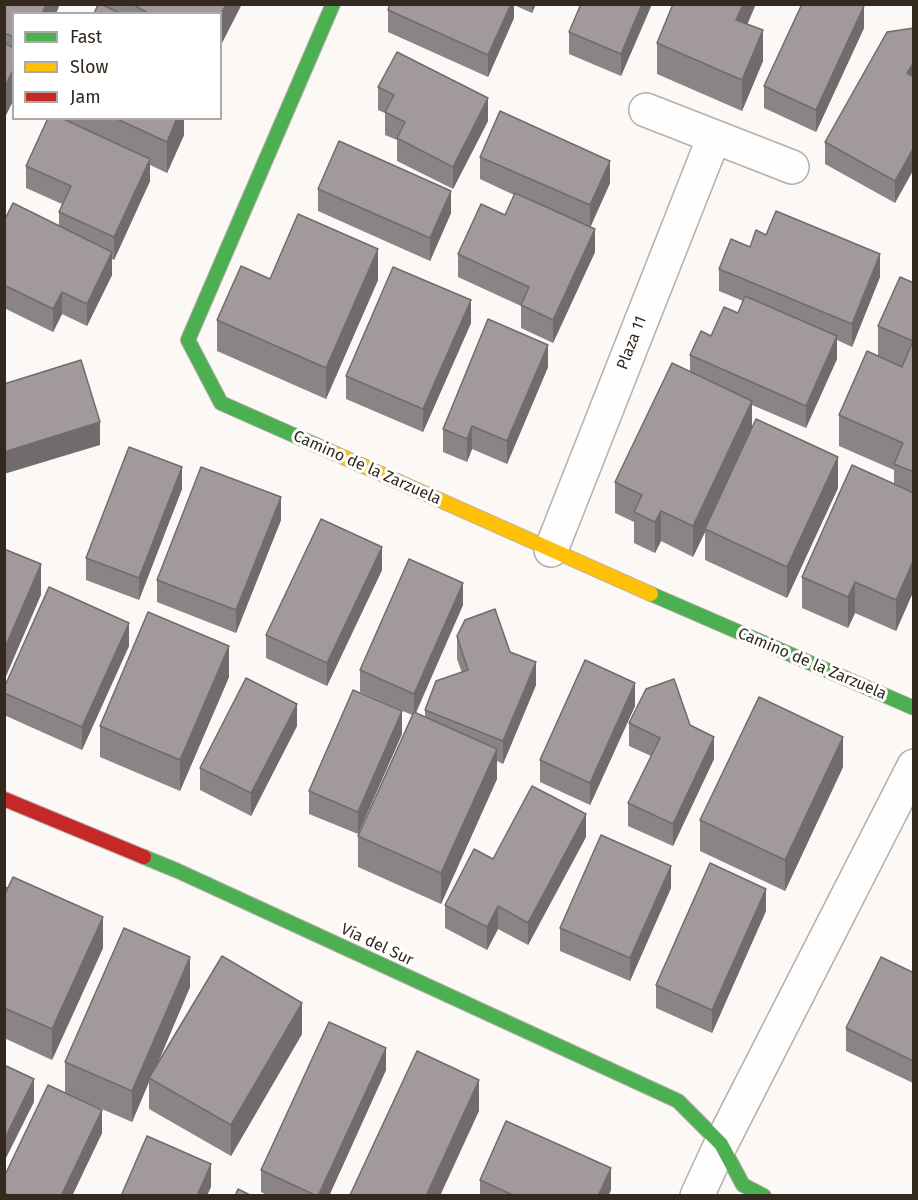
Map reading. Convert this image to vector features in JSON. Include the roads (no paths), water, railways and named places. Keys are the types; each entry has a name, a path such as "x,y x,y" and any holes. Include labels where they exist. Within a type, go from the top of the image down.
{"street":[{"name":"Camino de la Zarzuela","path":"333,4 188,340 221,403 914,708"},
{"path":"646,110 792,167"},
{"name":"Plaza 11","path":"551,550 714,137"},
{"path":"697,1196 721,1144 914,766"},
{"name":"Vía del Sur","path":"4,799 178,871 678,1101 721,1144 743,1185 764,1196"}]}
